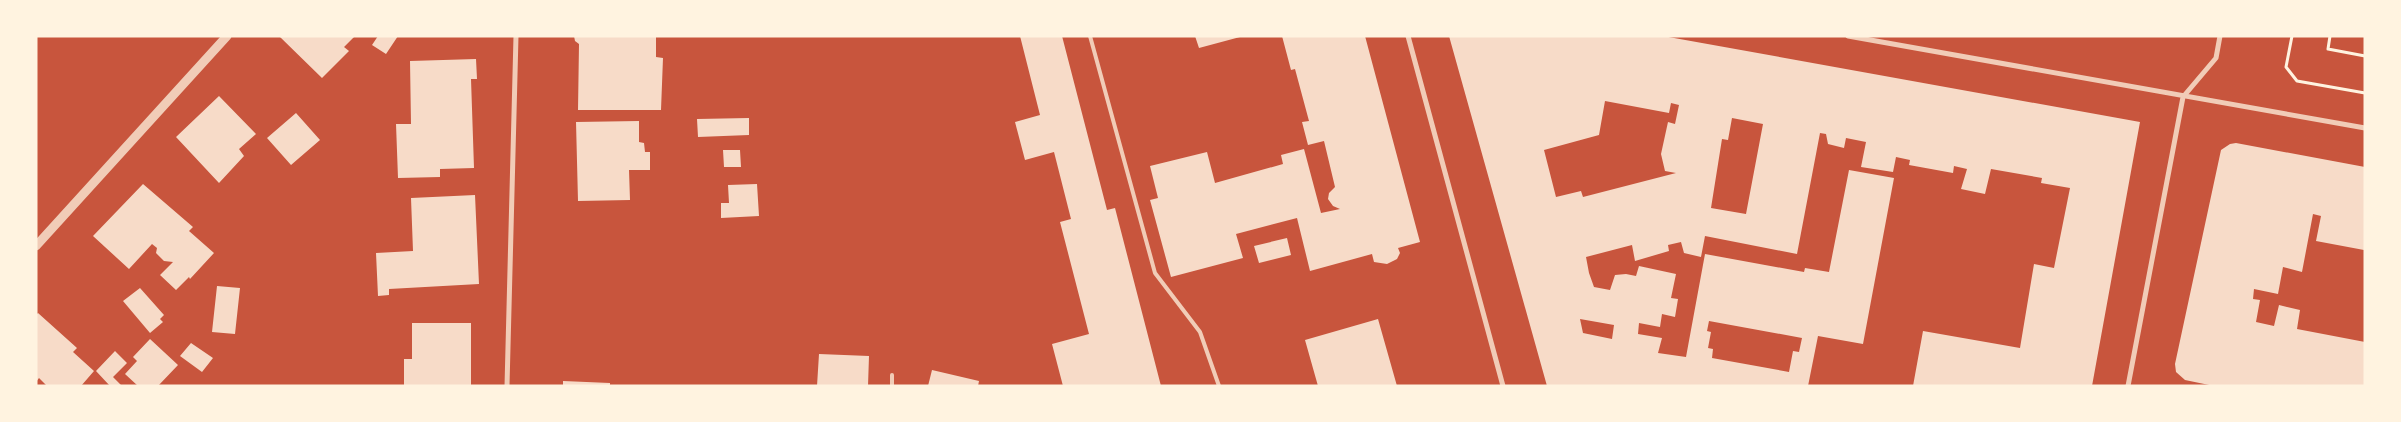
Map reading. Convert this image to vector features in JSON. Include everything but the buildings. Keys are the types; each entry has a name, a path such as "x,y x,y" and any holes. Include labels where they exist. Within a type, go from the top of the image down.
{"street":[{"path":"36,246 227,36"},
{"path":"507,386 516,36"},
{"path":"1408,36 1503,386"},
{"path":"1848,36 2365,128"},
{"path":"2128,386 2183,97 2216,58 2220,36"}],"lane":[{"path":"1090,36 1155,273 1200,332 1219,386"},
{"path":"892,375 892,386"}],"path":[{"path":"2292,36 2286,67 2297,81 2365,93"},
{"path":"2330,36 2328,49 2365,56"}]}
